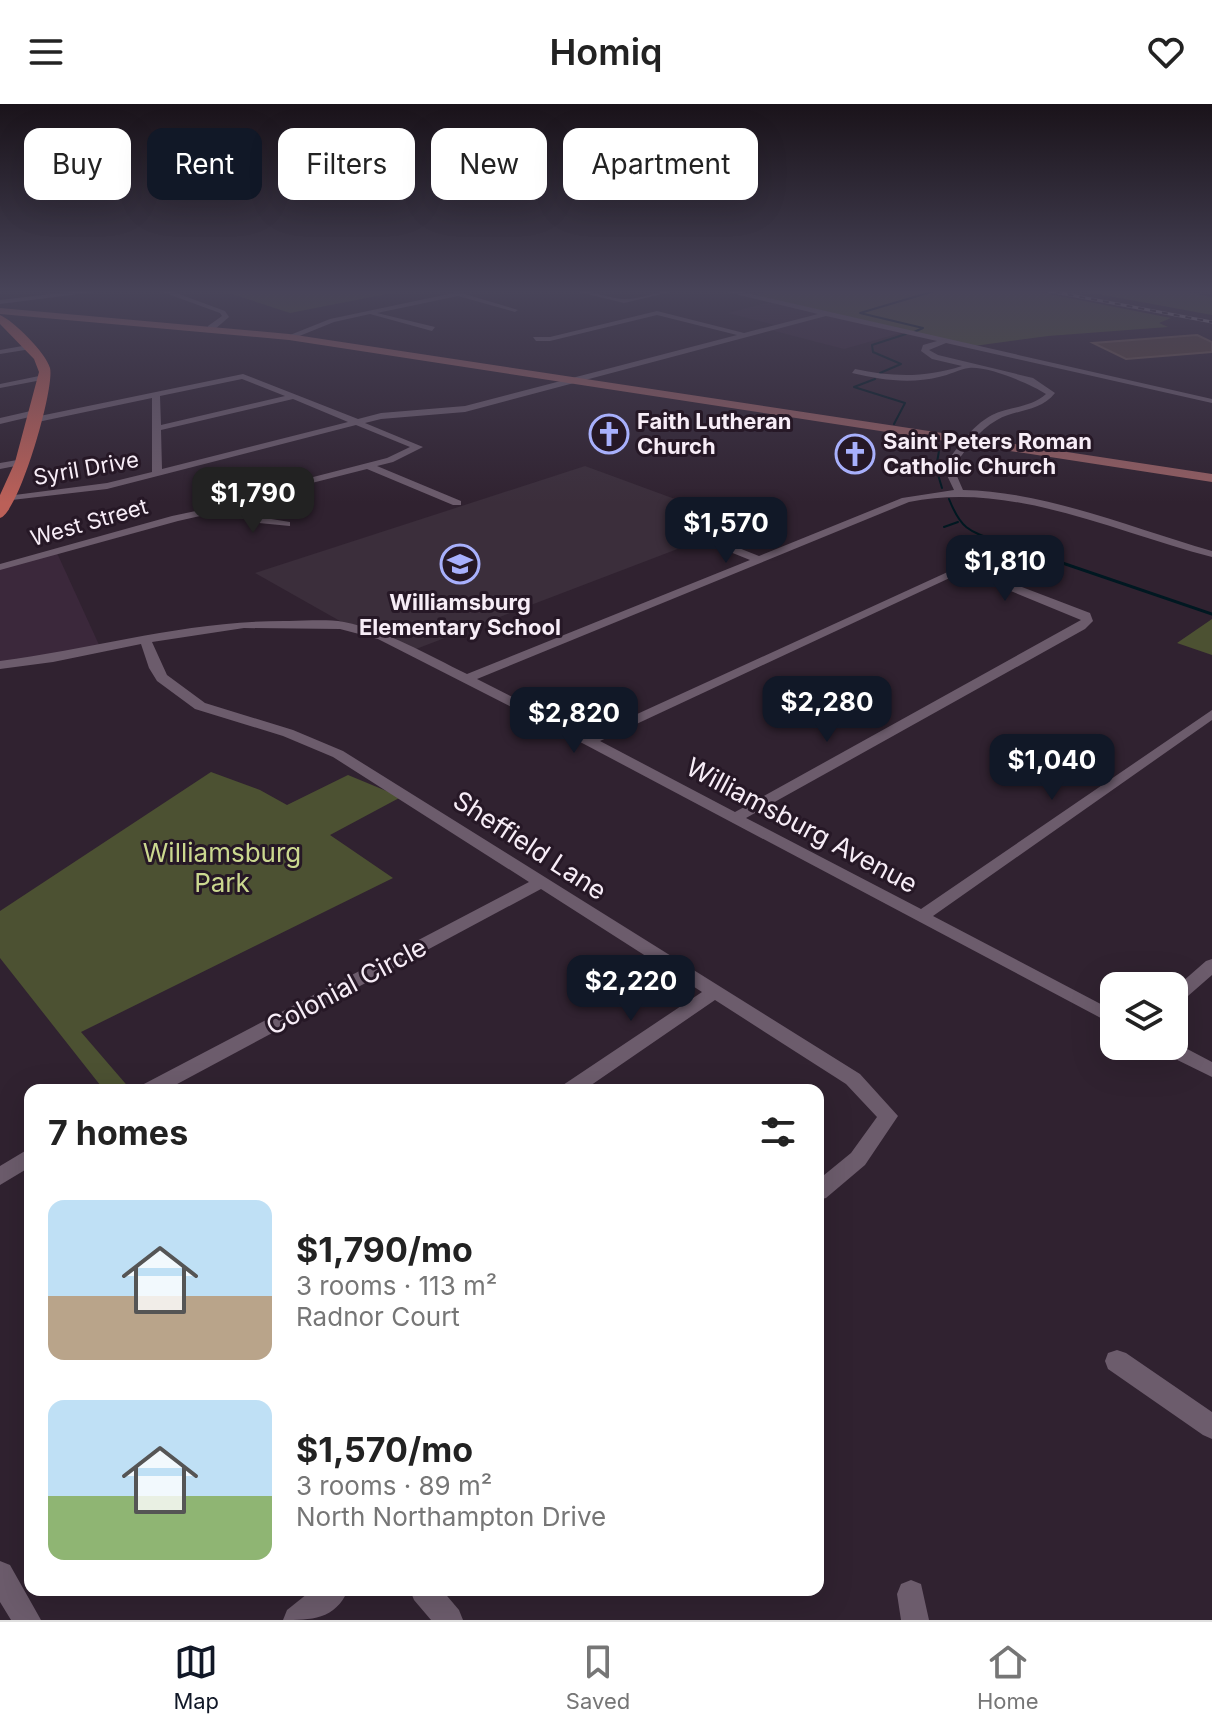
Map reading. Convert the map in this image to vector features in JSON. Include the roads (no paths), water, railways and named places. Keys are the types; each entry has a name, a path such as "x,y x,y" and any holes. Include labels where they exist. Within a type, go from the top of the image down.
{"main road":[{"path":"4,506 23,462 44,377 44,365 40,361"},
{"path":"444,361 1212,478"}],"street":[{"name":"Syril Drive","path":"4,506 90,490 357,421 391,414 465,409 644,361"},
{"path":"956,361 1034,381 1049,389 1065,390"},
{"path":"1033,361 1212,401"},
{"path":"855,371 912,382 938,377 970,365"},
{"path":"0,421 243,376 357,421"},
{"path":"0,386 44,377"},
{"path":"959,491 948,467 968,441 994,417 1046,400 1051,396 1049,389"},
{"path":"156,393 157,473"},
{"path":"158,428 296,396"},
{"name":"West Street","path":"0,567 176,518 232,506 289,486 369,466 418,447 357,421"},
{"path":"0,466 23,462"},
{"path":"369,466 457,503"},
{"path":"468,678 758,559 930,493 959,491 1030,501 1212,554"},
{"path":"232,506 263,521 286,524"},
{"path":"707,539 758,559"},
{"path":"589,741 960,572 979,574 1086,616 1087,621 1081,626 735,818"},
{"name":"Williamsburg Avenue","path":"0,665 244,624 340,625 382,636 589,741 1100,1012"},
{"name":"Sheffield Lane","path":"145,639 155,668 162,678 200,706 288,733 338,754 853,1079 888,1116 866,1150 824,1187"},
{"path":"921,917 1209,716"},
{"name":"Colonial Circle","path":"160,1084 542,882"},
{"path":"1188,986 1212,965"},
{"path":"579,1084 716,991"},
{"path":"1188,1057 1212,1070"},
{"path":"0,1177 24,1160"},
{"path":"1117,1361 1212,1427"},
{"path":"0,1575 27,1620"},
{"path":"297,1620 327,1596"},
{"path":"429,1596 449,1620"}],"waterway":[{"path":"880,373 901,364 893,361"},
{"path":"875,379 854,387 905,403 894,424"},
{"path":"917,439 939,451 936,468 942,488"},
{"path":"949,499 967,528 998,541"},
{"path":"944,527 958,522"},
{"path":"992,539 1212,614"}],"place":[{"name":"Faith Lutheran Church","path":"609,434"},
{"name":"Saint Peters Roman Catholic Church","path":"855,454"},
{"name":"Williamsburg Elementary School","path":"460,564"}],"park label":[{"name":"Williamsburg Park","path":"222,867"}]}
